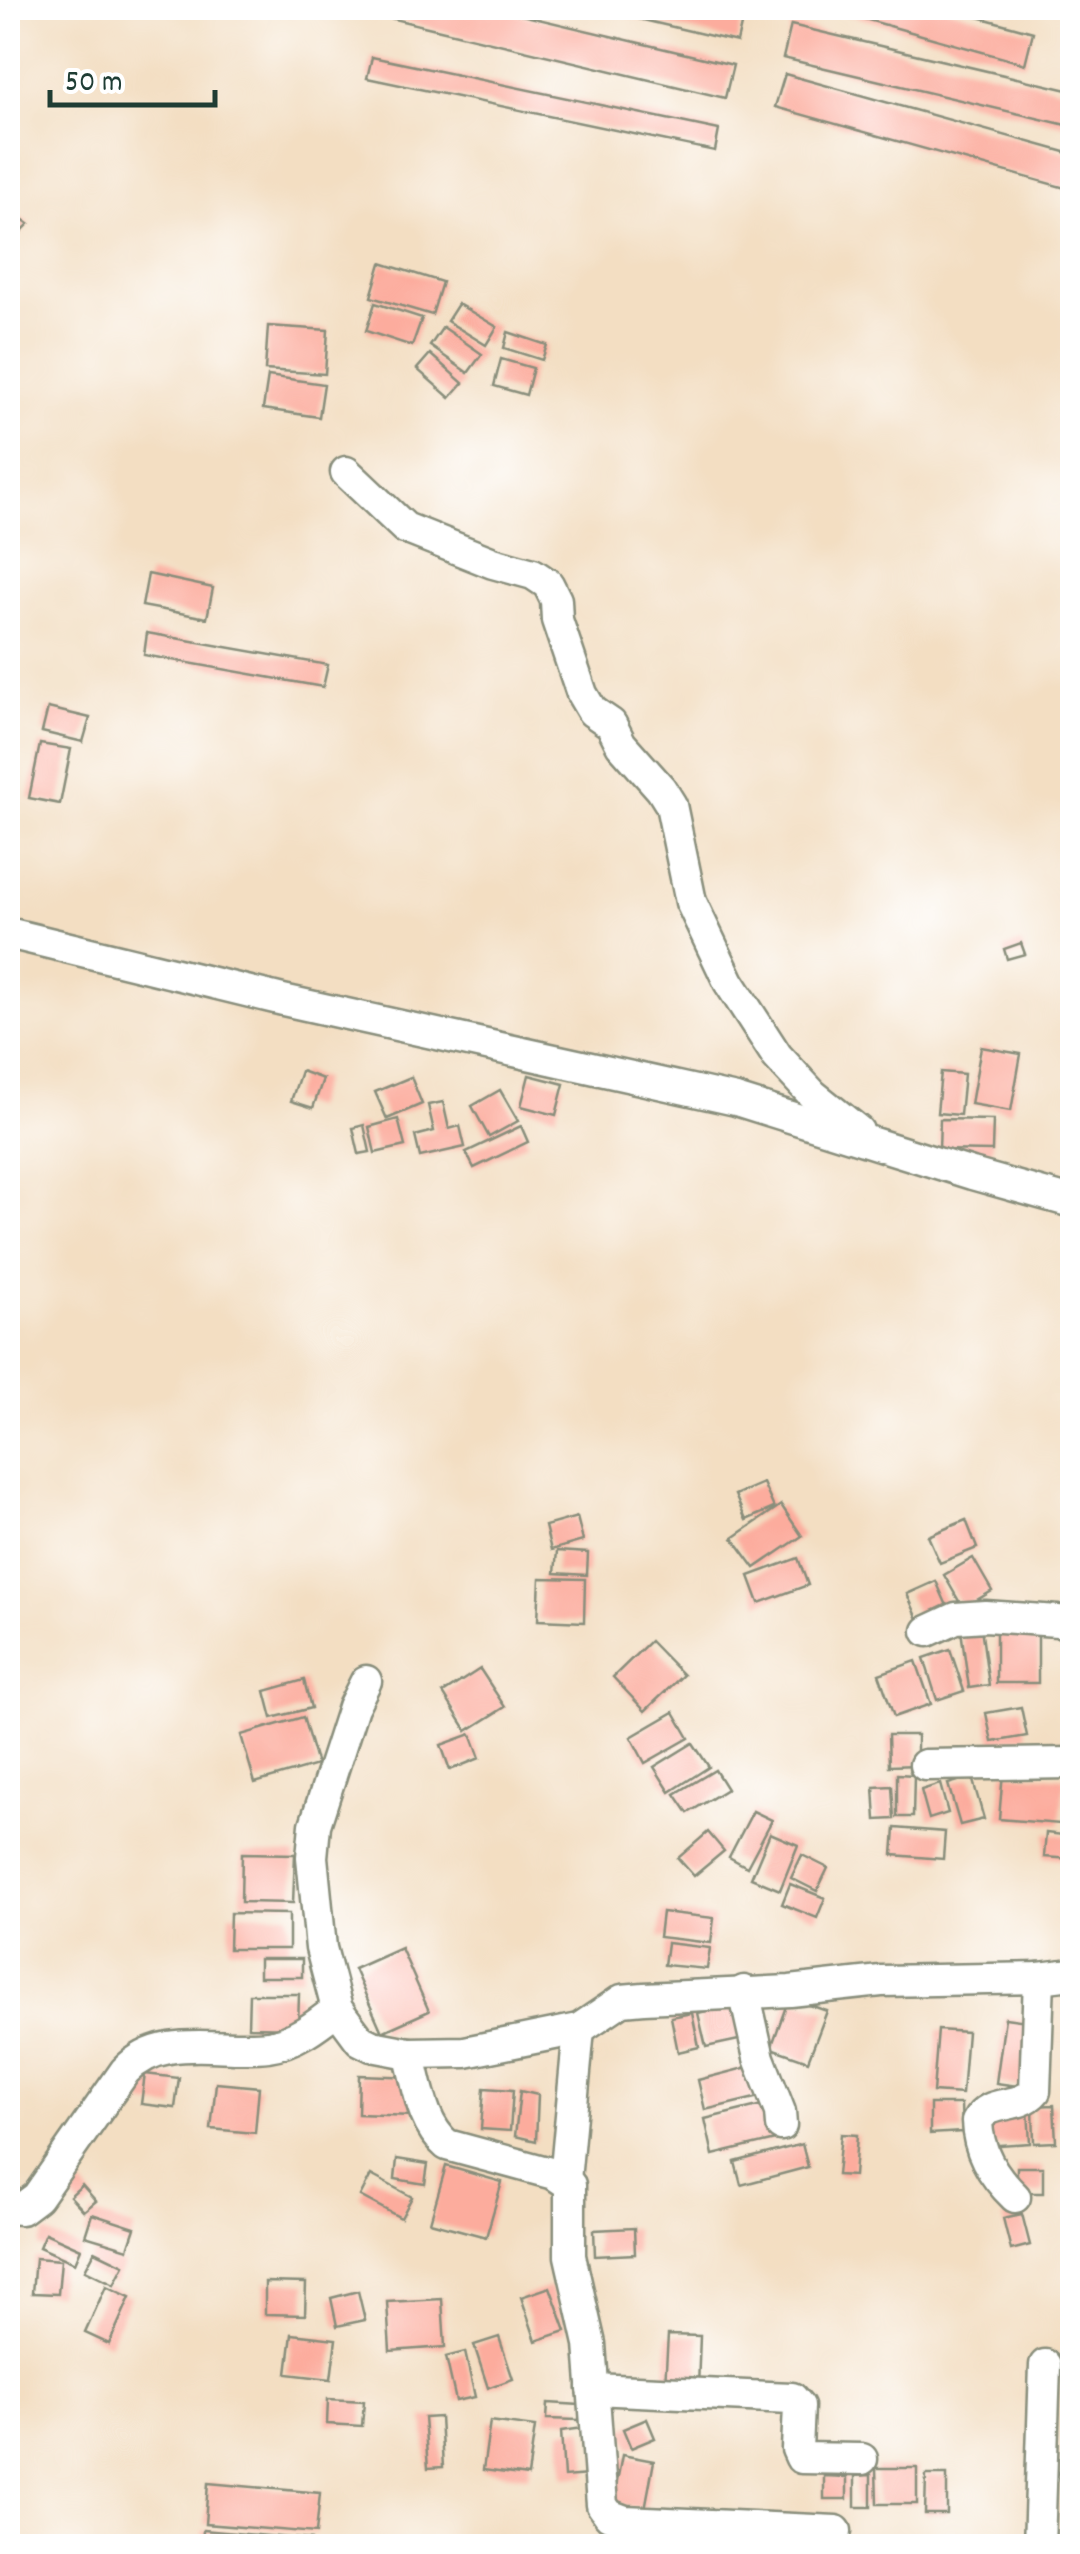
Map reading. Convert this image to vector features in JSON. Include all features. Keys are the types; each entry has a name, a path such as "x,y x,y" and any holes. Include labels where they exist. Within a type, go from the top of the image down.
{"street":[{"path":"346,472 404,528 492,563 533,574 548,584 582,694 592,711 611,724 621,744 662,789 671,805 691,902 729,982 777,1056 812,1095 870,1140"},
{"path":"8,932 283,1000 736,1100 1072,1202"},
{"path":"928,1631 956,1618 984,1616 1072,1622"},
{"path":"366,1681 353,1708 315,1825 312,1857 320,1948 337,2009 360,2040 372,2046 409,2052 465,2052 579,2029 622,2000 790,1991 881,1981 1072,1974"},
{"path":"925,1765 1072,1763"},
{"path":"1015,2198 999,2182 988,2161 979,2141 977,2122 989,2108 1026,2100 1034,2091 1039,1978"},
{"path":"744,1991 758,2058 780,2112 780,2125"},
{"path":"12,2213 38,2197 125,2071 140,2058 183,2044 275,2044 311,2030 337,2009"},
{"path":"579,2029 565,2180 572,2192 570,2256 590,2344 602,2506 612,2517 626,2521 836,2531"},
{"path":"409,2052 430,2125 447,2145 565,2180"},
{"path":"1038,2546 1045,2365"},
{"path":"593,2390 792,2398 799,2406 797,2449 801,2458 862,2459"}],"building":[{"path":"393,8 492,8 733,65 725,98 390,18"},
{"path":"592,8 745,8 737,42"},
{"path":"945,8 1033,32 1025,64 829,9"},
{"path":"791,25 1072,91 1066,125 783,58"},
{"path":"372,57 719,130 715,151 367,78"},
{"path":"785,74 1072,154 1065,188 775,107"},
{"path":"8,209 29,224 8,245"},
{"path":"381,263 442,282 432,315 371,297"},
{"path":"375,303 422,318 412,346 366,331"},
{"path":"458,304 497,327 486,345 447,321"},
{"path":"268,326 328,330 325,374 265,370"},
{"path":"443,327 482,354 468,373 430,346"},
{"path":"508,332 547,345 542,360 504,348"},
{"path":"430,354 463,383 450,398 417,369"},
{"path":"501,359 533,368 526,395 494,386"},
{"path":"268,376 324,384 319,417 263,409"},
{"path":"148,574 213,588 207,618 142,606"},
{"path":"147,633 328,665 323,687 144,655"},
{"path":"48,708 90,718 83,742 42,732"},
{"path":"40,744 71,749 60,804 29,798"},
{"path":"1021,943 1025,954 1007,959 1004,949"},
{"path":"981,1047 1021,1054 1011,1111 971,1104"},
{"path":"301,1071 323,1079 313,1108 291,1101"},
{"path":"941,1072 964,1074 960,1115 937,1113"},
{"path":"529,1075 564,1084 556,1115 521,1106"},
{"path":"411,1077 422,1104 387,1119 375,1092"},
{"path":"500,1090 518,1121 489,1137 472,1106"},
{"path":"443,1102 449,1129 460,1126 465,1147 420,1157 415,1136 434,1131 428,1105"},
{"path":"398,1119 405,1146 375,1153 369,1127"},
{"path":"940,1119 993,1120 992,1151 939,1150"},
{"path":"364,1125 370,1152 359,1154 353,1128"},
{"path":"521,1126 528,1142 474,1168 466,1152"},
{"path":"763,1483 774,1508 746,1520 735,1495"},
{"path":"781,1505 802,1536 755,1568 733,1538"},
{"path":"577,1517 583,1541 551,1550 545,1526"},
{"path":"966,1520 977,1548 940,1563 928,1536"},
{"path":"557,1551 588,1553 587,1575 555,1573"},
{"path":"798,1558 808,1585 759,1603 749,1576"},
{"path":"973,1558 992,1591 963,1608 944,1575"},
{"path":"540,1578 585,1579 584,1622 538,1620"},
{"path":"936,1581 952,1617 923,1630 907,1594"},
{"path":"981,1627 989,1685 969,1688 961,1630"},
{"path":"996,1629 1038,1629 1038,1683 996,1683"},
{"path":"650,1641 683,1675 645,1711 613,1677"},
{"path":"950,1649 964,1691 937,1700 924,1658"},
{"path":"916,1661 931,1704 894,1717 879,1674"},
{"path":"480,1669 505,1707 467,1731 443,1693"},
{"path":"304,1680 311,1708 272,1718 265,1691"},
{"path":"1021,1707 1027,1736 992,1742 986,1713"},
{"path":"674,1712 689,1738 645,1763 631,1737"},
{"path":"303,1717 317,1765 255,1783 241,1735"},
{"path":"471,1734 480,1758 450,1770 441,1745"},
{"path":"888,1735 917,1735 917,1765 889,1766"},
{"path":"693,1743 709,1767 670,1792 654,1767"},
{"path":"715,1770 727,1789 688,1813 675,1794"},
{"path":"1003,1772 1065,1778 1060,1824 999,1819"},
{"path":"897,1774 914,1775 913,1817 897,1817"},
{"path":"972,1777 984,1819 960,1825 948,1784"},
{"path":"940,1784 948,1813 929,1819 921,1790"},
{"path":"892,1786 894,1819 876,1820 874,1787"},
{"path":"753,1811 772,1820 747,1867 729,1857"},
{"path":"895,1828 945,1832 943,1859 893,1855"},
{"path":"708,1832 724,1851 694,1876 678,1858"},
{"path":"770,1833 798,1845 780,1890 751,1878"},
{"path":"1046,1833 1072,1836 1072,1859 1044,1857"},
{"path":"242,1853 295,1854 293,1903 241,1902"},
{"path":"802,1855 828,1868 817,1891 791,1878"},
{"path":"790,1884 825,1898 817,1918 782,1904"},
{"path":"662,1912 714,1918 711,1943 659,1937"},
{"path":"230,1913 289,1914 289,1949 229,1949"},
{"path":"667,1943 710,1948 707,1969 664,1965"},
{"path":"401,1948 429,2011 382,2032 354,1969"},
{"path":"259,1959 302,1959 302,1977 259,1977"},
{"path":"249,1994 299,1994 298,2028 248,2027"},
{"path":"789,1998 827,2011 808,2061 771,2048"},
{"path":"741,2003 748,2038 706,2047 698,2013"},
{"path":"692,2013 699,2047 678,2052 671,2017"},
{"path":"1005,2018 1034,2022 1025,2087 996,2083"},
{"path":"938,2030 967,2032 962,2094 933,2092"},
{"path":"752,2066 759,2097 705,2110 698,2080"},
{"path":"145,2074 179,2078 175,2108 141,2104"},
{"path":"359,2075 415,2077 413,2116 358,2114"},
{"path":"216,2083 259,2087 255,2133 211,2129"},
{"path":"484,2088 513,2090 510,2131 481,2129"},
{"path":"520,2091 538,2095 536,2141 515,2136"},
{"path":"766,2104 775,2140 713,2155 705,2119"},
{"path":"930,2104 961,2104 962,2132 930,2134"},
{"path":"1054,2105 1056,2142 1034,2143 1033,2106"},
{"path":"1028,2109 1030,2143 985,2146 982,2113"},
{"path":"841,2134 857,2135 854,2176 837,2175"},
{"path":"802,2144 808,2167 741,2185 735,2162"},
{"path":"397,2159 428,2164 425,2184 395,2179"},
{"path":"446,2166 502,2182 486,2237 430,2222"},
{"path":"1017,2167 1043,2167 1043,2193 1017,2193"},
{"path":"371,2175 412,2197 401,2218 360,2196"},
{"path":"82,2185 96,2201 84,2211 70,2196"},
{"path":"92,2214 135,2228 128,2249 85,2236"},
{"path":"1022,2214 1030,2245 1011,2250 1003,2218"},
{"path":"634,2228 635,2254 595,2256 594,2230"},
{"path":"45,2233 81,2249 75,2263 39,2247"},
{"path":"95,2251 124,2265 114,2284 85,2270"},
{"path":"35,2258 61,2260 58,2294 32,2293"},
{"path":"265,2282 306,2283 305,2315 265,2314"},
{"path":"106,2286 130,2297 109,2344 85,2333"},
{"path":"550,2287 566,2331 536,2341 521,2297"},
{"path":"358,2291 365,2320 337,2326 331,2298"},
{"path":"442,2299 445,2347 390,2351 387,2302"},
{"path":"292,2334 336,2339 331,2379 287,2374"},
{"path":"668,2335 700,2336 698,2387 665,2385"},
{"path":"499,2337 513,2379 488,2388 474,2345"},
{"path":"465,2352 475,2397 456,2401 446,2357"},
{"path":"328,2399 364,2401 362,2426 327,2424"},
{"path":"548,2403 580,2405 579,2420 547,2419"},
{"path":"440,2417 443,2467 428,2468 424,2418"},
{"path":"647,2419 655,2438 631,2448 623,2429"},
{"path":"490,2421 535,2427 528,2476 483,2470"},
{"path":"584,2428 588,2475 564,2477 561,2431"},
{"path":"622,2455 654,2461 645,2509 613,2503"},
{"path":"876,2468 917,2468 917,2504 877,2504"},
{"path":"871,2475 871,2507 855,2507 855,2476"},
{"path":"926,2475 947,2475 947,2514 925,2514"},
{"path":"824,2476 847,2477 847,2499 824,2499"},
{"path":"208,2483 320,2493 316,2533 205,2524"},
{"path":"657,2527 664,2546 605,2546"},
{"path":"203,2530 311,2540 311,2546 202,2546"}]}
